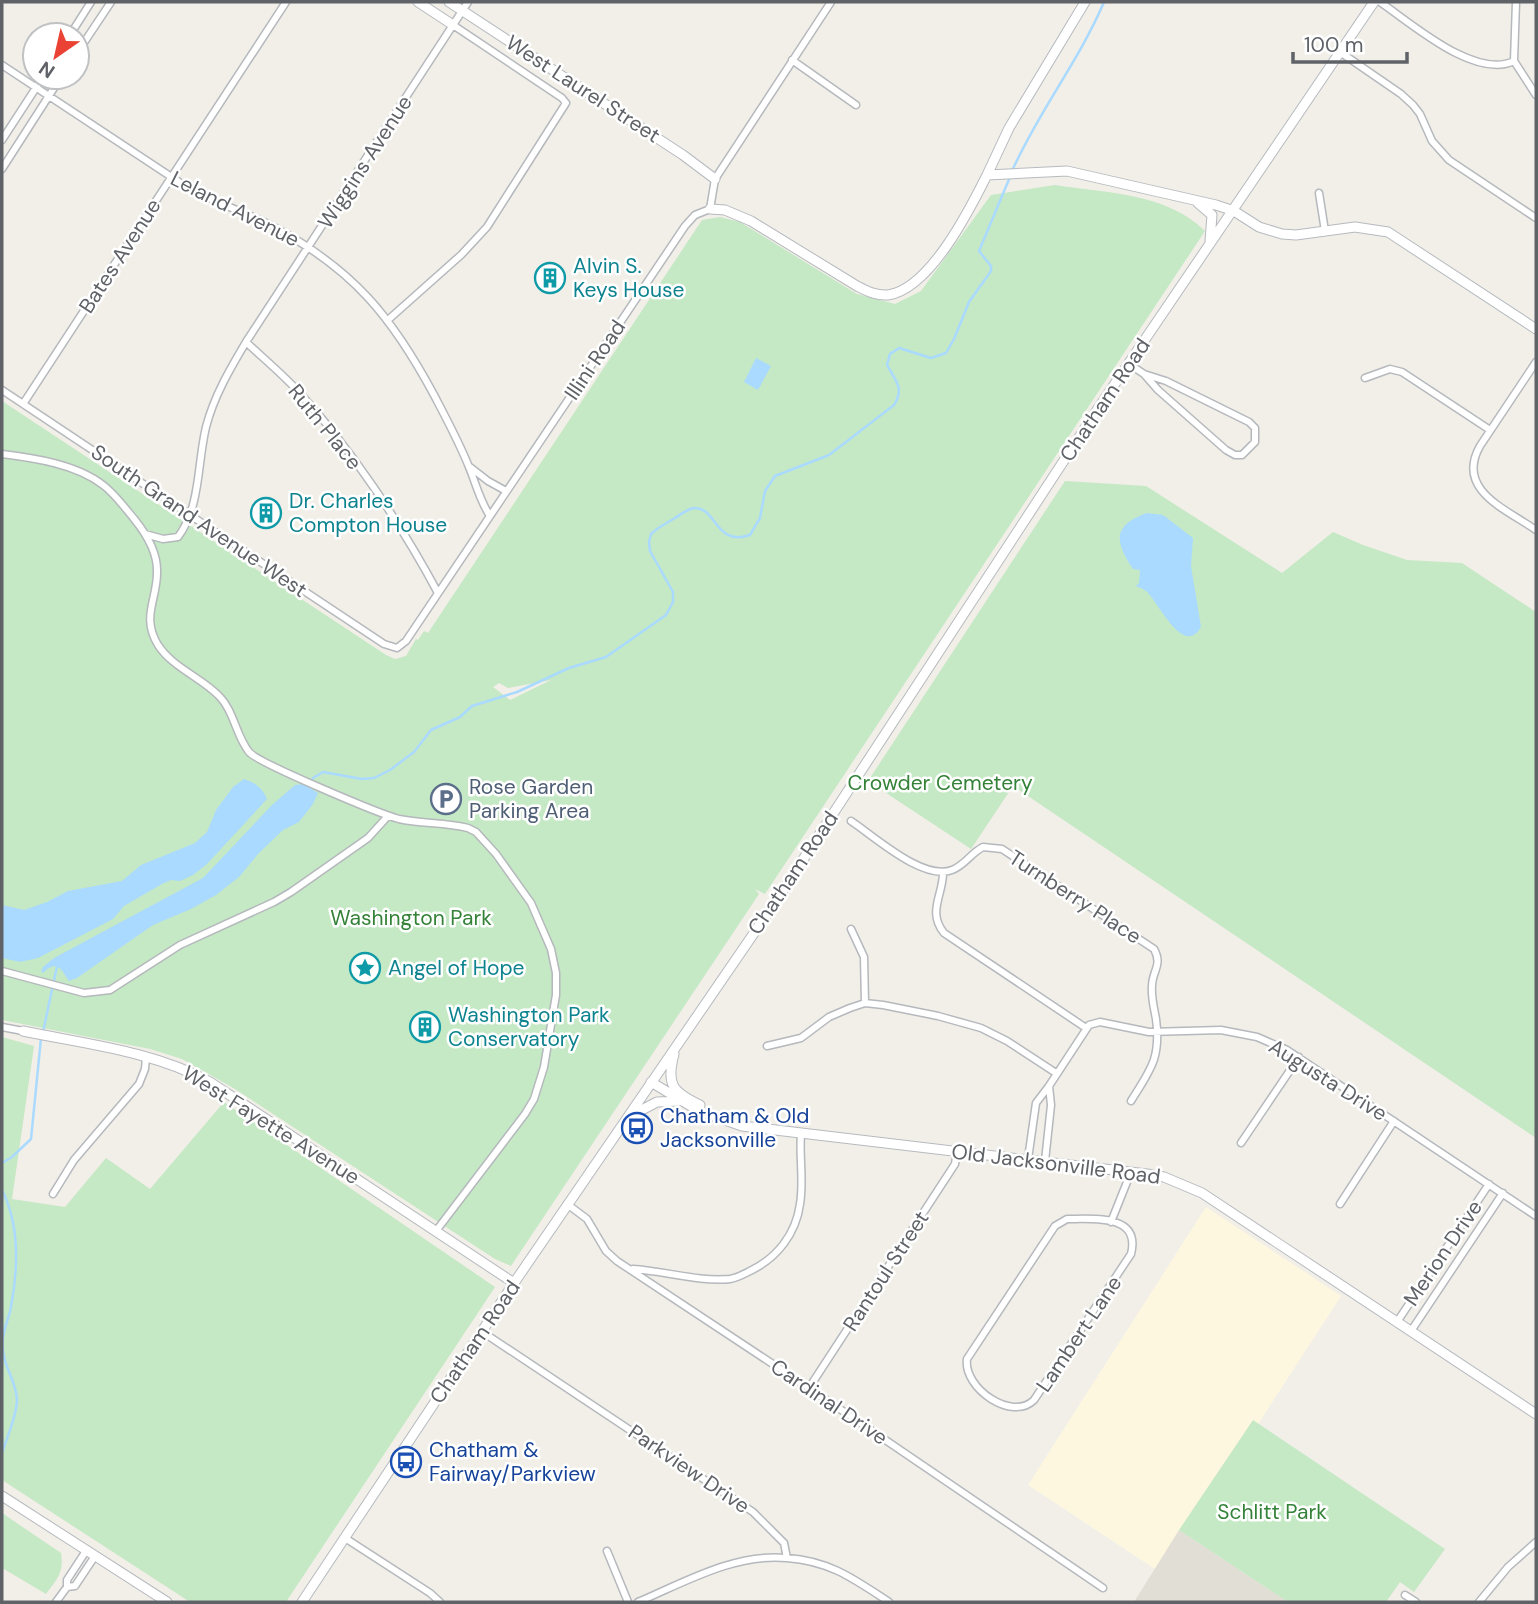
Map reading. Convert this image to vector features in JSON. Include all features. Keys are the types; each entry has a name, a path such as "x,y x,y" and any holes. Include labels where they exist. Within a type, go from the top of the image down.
{"street":[{"path":"79,21 91,2"},
{"path":"91,32 111,2"},
{"name":"Bates Avenue","path":"23,404 286,2"},
{"name":"West Laurel Street","path":"389,319 461,255 487,227 566,103 418,2"},
{"name":"West Laurel Street","path":"449,2 683,155 715,179"},
{"name":"Wiggins Avenue","path":"192,516 207,424 222,385 246,342 468,2"},
{"path":"831,2 715,179 710,209 735,213 857,286 870,293 887,295 905,289 924,273 940,253 964,217 1009,128 1085,2"},
{"name":"Chatham Road","path":"302,1602 481,1331 776,901 1129,364 1374,2"},
{"path":"1380,2 1468,59 1492,65 1505,65 1514,61"},
{"path":"1516,2 1514,61 1536,94"},
{"path":"1340,52 1413,104 1432,141 1449,160 1536,218"},
{"path":"792,60 856,105"},
{"name":"Leland Avenue","path":"2,65 21,77"},
{"path":"2,140 33,91"},
{"name":"Leland Avenue","path":"42,91 198,194 272,226 309,247 352,280 389,319 426,380 468,466 482,505 490,516"},
{"path":"2,169 52,91"},
{"path":"987,175 1067,171 1191,198 1234,211 1259,227 1282,234 1368,227 1388,232 1536,329"},
{"path":"1320,193 1325,231"},
{"path":"1191,198 1212,215 1210,245"},
{"name":"Illini Road","path":"397,648 406,641 685,226 695,215 710,209"},
{"name":"Ruth Place","path":"246,342 295,388 335,435 438,593"},
{"path":"1536,362 1490,430 1472,464 1476,484 1484,495 1536,530"},
{"path":"1129,364 1144,374 1158,390 1235,455 1248,452 1255,442 1255,428 1249,422 1166,381 1144,374"},
{"path":"1365,378 1390,369 1402,372 1490,430"},
{"name":"South Grand Avenue West","path":"2,390 384,644 397,648"},
{"path":"2,454 49,463 94,479 114,495 145,534 153,550 157,567 149,612 152,631 158,644 174,663 212,688 223,700 250,754 388,816 453,824 476,832 496,854 531,903 551,949 556,973 556,995 549,1044 534,1100 436,1231"},
{"path":"468,466 506,491"},
{"path":"145,534 163,539 178,537 192,516"},
{"path":"2,971 58,987 93,993 119,986 180,945 291,892 361,843 388,816"},
{"path":"851,821 918,866 943,873 943,886 935,911 944,933 1086,1028 1036,1103 1028,1159"},
{"name":"Turnberry Place","path":"943,873 956,869 983,847 1002,849 1154,949 1159,960 1152,985 1157,1032 1156,1057 1152,1069 1131,1101"},
{"path":"851,929 864,957 865,1003"},
{"path":"766,1046 800,1038 838,1012 865,1003 927,1014 981,1028 1007,1041 1056,1073"},
{"name":"Augusta Drive","path":"1086,1028 1094,1022 1157,1032 1208,1029 1239,1032 1274,1043 1536,1216"},
{"name":"West Fayette Avenue","path":"2,1027 178,1065 210,1082 514,1283"},
{"path":"676,1045 670,1068 672,1086 682,1095 717,1113 724,1121"},
{"path":"53,1194 74,1160 139,1084 145,1069 146,1056"},
{"path":"1241,1143 1299,1058"},
{"name":"Old Jacksonville Road","path":"651,1083 681,1102 724,1121 801,1134 1164,1177 1202,1194 1536,1414"},
{"path":"1045,1161 1051,1105 1049,1086"},
{"path":"626,1119 651,1104 681,1102"},
{"path":"1339,1204 1394,1121"},
{"path":"631,1269 711,1279 734,1279 775,1255 785,1242 800,1208 803,1183 801,1134"},
{"name":"Rantoul Street","path":"809,1388 955,1164 957,1151"},
{"path":"1111,1222 1132,1172"},
{"name":"Merion Drive","path":"1396,1322 1489,1184"},
{"name":"Merion Drive","path":"1411,1331 1503,1194"},
{"name":"Cardinal Drive","path":"567,1204 587,1219 611,1257 1103,1588"},
{"name":"Lambert Lane","path":"1067,1219 1111,1222 1123,1224 1130,1231 1133,1238 1131,1254 1034,1400 1028,1405 1015,1407 1003,1405 981,1392 969,1377 967,1359 1055,1226 1067,1219"},
{"path":"1442,1253 1456,1263"},
{"name":"Parkview Drive","path":"481,1331 753,1512 784,1543 787,1558"},
{"path":"2,1496 167,1602"},
{"path":"345,1538 440,1602"},
{"path":"1479,1602 1508,1567 1536,1542"},
{"path":"56,1602 86,1550"},
{"path":"607,1551 628,1602"},
{"path":"67,1587 75,1586 95,1556"},
{"path":"638,1602 720,1568 764,1557 806,1560 828,1565 889,1602"},
{"path":"1405,1595 1416,1602"}],"shaded area":[{"path":"1206,1207 1341,1296 1258,1424 1253,1421 1155,1569 1028,1485"},
{"path":"1179,1530 1288,1602 1134,1602"}],"green space":[{"name":"Washington Park","path":"1055,185 1115,193 1173,209 1190,218 1205,231 765,894 755,889 759,894 511,1266 495,1259 235,1089 182,1059 150,1049 2,1020 2,401 395,659 406,656 416,639 418,640 424,631 428,633 702,220 720,217 740,222 857,294 895,304 921,291 991,195","holes":["551,680 510,700 493,687 499,683 508,688"]},
{"name":"Crowder Cemetery","path":"1065,481 1146,486 1282,573 1333,532 1407,560 1462,563 1536,612 1536,1138 1013,786 971,849 868,781"},
{"path":"2,1037 34,1046 12,1199 65,1207 106,1158 150,1189 224,1102 495,1287 286,1602 190,1602 2,1480"},
{"name":"Schlitt Park","path":"1253,1420 1445,1549 1414,1592 1400,1582 1386,1602 1288,1602 1179,1530"},
{"path":"2,1513 61,1553 60,1571 46,1594 4,1569 2,1572"}],"water":[{"path":"756,358 771,366 758,390 744,382"},
{"path":"1147,513 1163,515 1193,538 1191,566 1201,627 1194,635 1187,636 1179,632 1146,591 1136,586 1139,583 1140,570 1133,569 1122,550 1120,535 1123,529 1128,523"},
{"path":"244,779 258,786 267,799 207,864 193,875 180,881 171,880 162,884 124,906 113,919 38,958 20,962 2,958 2,905 24,910 68,891 122,881 141,865 195,843 207,832 216,810 233,787"},
{"path":"303,784 318,793 299,822 283,830 239,877 216,895 153,925 77,978 69,981 56,966 43,973 41,971 54,958 203,878 272,805 295,785"}],"waterway":[{"path":"1012,171 1083,45 1104,2"},
{"path":"309,787 313,778 323,772 362,779 374,778 414,752 431,730 460,717 472,706 517,692 569,668 606,657 666,615 673,602 673,592 650,551 651,534 694,508 708,513 730,536 750,535 760,518 765,491 775,476 829,455 894,405 899,389 887,365 890,354 899,348 931,358 946,353 969,302 991,271 991,266 979,251 1010,177"},
{"path":"43,1032 57,966"},
{"path":"2,1163 31,1139 41,1038"},
{"path":"2,1190 12,1218 16,1247 13,1292 3,1348 17,1401 2,1453"}],"place":[{"name":"Alvin S. Keys House","path":"550,278"},
{"name":"Dr. Charles Compton House","path":"266,513"},
{"name":"Rose Garden Parking Area","path":"446,799"},
{"name":"Angel of Hope","path":"365,968"},
{"name":"Washington Park Conservatory","path":"425,1027"},
{"name":"Chatham & Old Jacksonville","path":"637,1128"},
{"name":"Chatham & Fairway/Parkview","path":"406,1462"}]}
